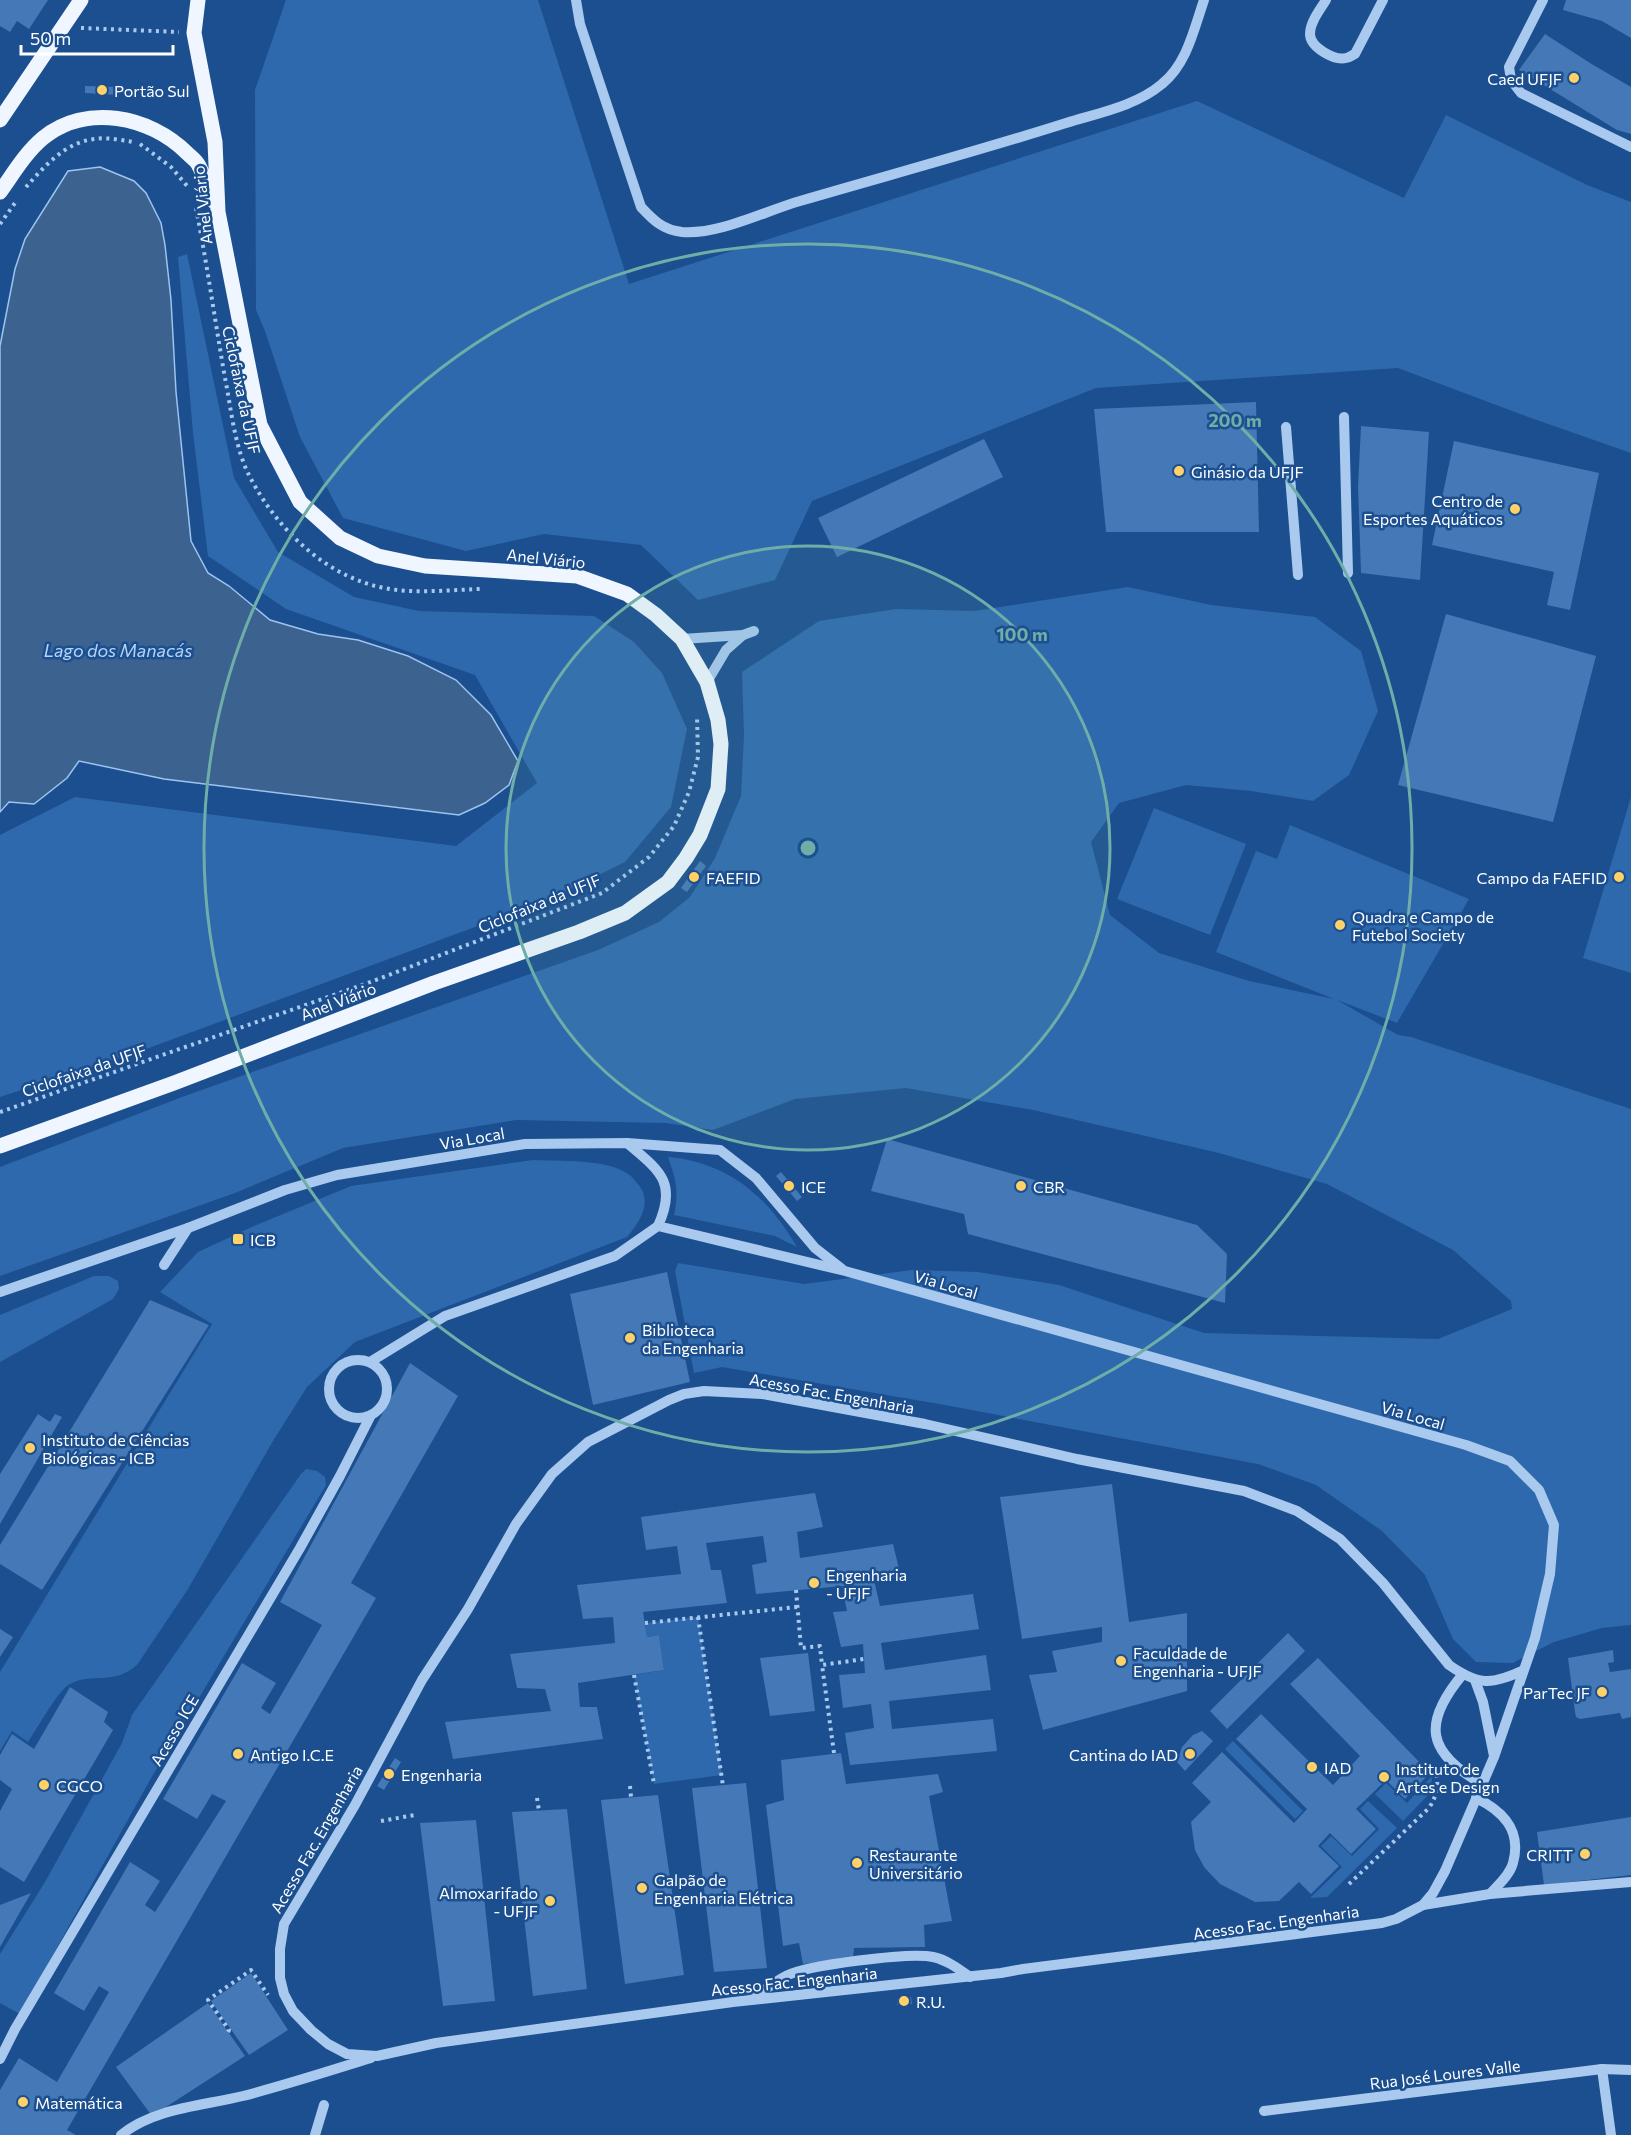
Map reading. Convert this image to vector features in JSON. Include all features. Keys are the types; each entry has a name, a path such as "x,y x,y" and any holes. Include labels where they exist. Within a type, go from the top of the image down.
{"main road":[{"path":"0,120 81,0"},
{"name":"Anel Viário","path":"0,1146 625,913 668,882 686,858 700,835 718,789 721,744 718,720 706,682 681,639 656,615 627,594 577,576 424,566 378,556 340,538 300,502 260,425 218,212 215,142 194,33 198,0"},
{"path":"0,192 21,162 44,138 70,123 107,118 128,120 151,127 178,144 199,165 218,212"}],"street":[{"path":"576,0 580,24 641,207 656,223 683,232 717,228 796,202 1015,139 1135,100 1163,84 1184,58 1204,0"},
{"path":"1326,0 1312,23 1310,35 1314,45 1334,57 1346,58 1355,54 1383,0"},
{"path":"1543,0 1509,67 1511,80 1521,93 1631,147"},
{"path":"1344,417 1348,573"},
{"path":"1287,427 1298,575"},
{"path":"681,639 748,633 726,650 706,682"},
{"path":"370,1362 383,1375 387,1392 379,1409 371,1415 354,1418 338,1410 332,1403 328,1385 331,1376 343,1363 352,1360 370,1362 445,1316 615,1256 658,1226 666,1199 665,1185 660,1172 627,1143"},
{"name":"Via Local","path":"0,1292 188,1228 285,1190 337,1175 525,1144 627,1143 720,1150 756,1178 815,1248 845,1271 1466,1446 1510,1461 1539,1490 1554,1525 1550,1574 1535,1638 1524,1670"},
{"path":"658,1226 845,1271"},
{"path":"164,1265 188,1228"},
{"name":"Acesso Fac. Engenharia","path":"1475,1680 1449,1665 1383,1583 1340,1539 1297,1511 1244,1491 1077,1459 925,1424 762,1394 704,1390 684,1394 588,1442 552,1474 516,1524 468,1609 422,1680 355,1805 284,1924 280,1949 280,1978 284,1994 293,2011 328,2044 347,2054 377,2056 436,2043 751,2000 970,1977 1382,1923 1396,1919 1423,1905 1433,1893 1445,1871 1494,1757 1524,1670"},
{"name":"Acesso ICE","path":"0,2059 15,2029 300,1548 371,1415"},
{"path":"1494,1757 1483,1702 1475,1680 1492,1681 1507,1678 1524,1670"},
{"path":"1463,1674 1439,1708 1435,1725 1440,1747 1449,1761 1462,1773 1482,1784"},
{"path":"1476,1798 1494,1807 1505,1818 1513,1833 1515,1848 1513,1864 1490,1894"},
{"path":"1423,1905 1490,1894 1631,1882"},
{"path":"751,2000 787,1975 810,1967 915,1955 933,1957 950,1964 970,1977"},
{"path":"121,2135 130,2127 152,2116 245,2095 377,2056"},
{"path":"1602,2069 1611,2135"},
{"name":"Rua José Loures Valle","path":"1264,2111 1602,2069 1631,2070"},
{"path":"315,2135 324,2105"}],"path":[{"path":"62,27 194,33"},
{"path":"26,188 59,153 95,139 138,142 171,167 193,195"},
{"path":"0,224 19,197"},
{"name":"Ciclofaixa da UFJF","path":"195,206 240,450 247,470 280,524 321,559 357,580 401,590 488,589"},
{"name":"Ciclofaixa da UFJF","path":"0,1112 368,983 602,893 649,857 674,825 689,792 698,757 696,707"},
{"path":"796,1590 801,1648 820,1646 834,1754"},
{"path":"645,1623 797,1607"},
{"path":"698,1617 723,1786"},
{"path":"822,1665 864,1659"},
{"path":"634,1674 654,1784"},
{"path":"1349,1884 1430,1808 1436,1796 1438,1779 1434,1764"},
{"path":"630,1786 632,1797"},
{"path":"537,1798 539,1811"},
{"path":"381,1821 415,1815"},
{"path":"228,2032 229,2030 208,2000 251,1970 273,2002 284,1994"}],"shaded area":[{"path":"286,0 538,0 629,284 1197,101 1404,198 1446,115 1587,185 1631,202 1631,453 1398,368 1096,388 812,501 775,580 698,600 641,545 544,534 466,551 343,518 300,437 256,310 255,90"},
{"path":"187,254 234,478 278,552 354,597 419,611 594,616 634,642 662,673 687,729 671,807 625,862 548,900 149,1048 0,1097 0,835 75,797 456,846 537,783 475,675 286,609 208,556 193,433 178,257"},
{"path":"1128,587 1211,605 1315,617 1361,651 1378,711 1349,775 1313,801 1251,791 1186,785 1119,803 1091,842 1110,915 1159,953 1249,981 1334,999 1216,952 1256,851 1277,859 1290,825 1469,899 1397,1023 1337,1000 1398,1035 1411,1037 1631,1109 1631,1625 1602,1628 1554,1642 1513,1663 1476,1662 1453,1639 1425,1575 1382,1531 1316,1485 1258,1464 945,1405 722,1367 694,1373 675,1271 678,1263 804,1284 912,1270 978,1272 1059,1285 1204,1333 1438,1339 1512,1309 1511,1301 1453,1250 1327,1184 1219,1153 1033,1110 906,1088 795,1099 713,1130 665,1123 516,1120 343,1148 235,1193 0,1276 0,1167 182,1097 598,950 659,922 690,897 715,858 741,796 744,735 742,672 819,621 896,609 974,611"},
{"name":"Campo da FAEFID","path":"1631,797 1631,973 1583,958"},
{"path":"1154,808 1246,844 1210,935 1117,899"},
{"path":"668,1157 709,1166 728,1174 744,1185 773,1213 797,1247 775,1236 674,1215 676,1186"},
{"path":"533,1160 596,1163 619,1169 631,1176 642,1191 645,1205 636,1225 627,1237 355,1342 307,1387 273,1441 188,1589 137,1665 120,1675 86,1679 70,1684 54,1702 28,1742 12,1731 0,1751 0,1672 212,1324 160,1292 198,1252 351,1186"},
{"path":"94,1276 109,1276 118,1281 119,1289 113,1299 0,1362 0,1315"},
{"path":"306,1469 317,1471 325,1477 326,1485 150,1780 20,2014 0,2003 0,1954 45,1882 122,1743 132,1715"},
{"path":"698,1617 722,1775 654,1784 634,1675 664,1670 659,1635 647,1637 645,1623"},
{"path":"1233,1741 1303,1811 1295,1819 1225,1749"},
{"path":"1432,1776 1431,1792 1403,1821 1375,1794 1386,1783 1407,1803"},
{"path":"1368,1801 1397,1828 1327,1897 1310,1898 1342,1867 1321,1846 1331,1836 1352,1856 1379,1829 1360,1809"}],"water":[{"name":"Lago dos Manacás","path":"100,167 134,181 146,193 161,223 171,300 176,392 191,541 208,573 229,586 270,620 318,634 358,640 408,656 456,680 491,715 518,761 509,785 485,803 459,815 164,779 79,761 67,778 34,804 9,802 0,812 0,346 15,269 25,239 68,171"}],"building":[{"path":"0,0 48,0 29,29 17,21 10,32 0,26"},
{"path":"1566,0 1631,0 1631,38 1602,21 1563,10"},
{"name":"Caed UFJF","path":"1545,34 1631,87 1631,134 1617,130 1519,70"},
{"name":"Portão Sul","path":"85,86 118,87 118,95 85,93"},
{"name":"Ginásio da UFJF","path":"1256,402 1259,532 1106,532 1094,409"},
{"path":"1361,426 1429,432 1420,580 1361,573 1358,487"},
{"path":"984,439 1003,477 837,557 818,518"},
{"name":"Centro de Esportes Aquáticos","path":"1454,441 1599,473 1570,610 1547,605 1554,572 1432,545"},
{"path":"1446,614 1596,656 1553,822 1398,785"},
{"name":"FAEFID","path":"700,861 706,866 687,892 681,888"},
{"path":"887,1139 1197,1225 1227,1254 1225,1303 968,1234 964,1214 871,1191"},
{"name":"ICE","path":"781,1172 802,1197 797,1201 776,1176"},
{"name":"Biblioteca da Engenharia","path":"667,1272 690,1382 593,1405 570,1294"},
{"path":"150,1300 209,1325 42,1590 0,1564 0,1545"},
{"name":"Antigo I.C.E","path":"410,1363 458,1396 351,1583 376,1598 67,2130 76,2135 0,2135 0,2090 19,2058 57,2082 109,1992 99,1986 84,2011 54,1993 130,1862 160,1881 145,1905 155,1912 226,1801 212,1794 197,1819 163,1799 242,1663 276,1683 261,1708 270,1714 322,1625 280,1602"},
{"name":"Instituto de Ciências Biológicas - ICB","path":"38,1414 50,1422 55,1414 62,1417 0,1524 0,1474"},
{"path":"1112,1484 1129,1622 1187,1613 1187,1691 1043,1730 1029,1675 1057,1672 1052,1651 1102,1642 1102,1627 1022,1639 1000,1497"},
{"path":"815,1493 823,1527 797,1532 800,1558 893,1544 901,1577 874,1580 880,1606 973,1594 979,1629 881,1643 885,1670 986,1655 991,1690 889,1701 892,1729 993,1719 997,1751 850,1765 845,1733 874,1728 871,1704 843,1708 839,1675 865,1673 863,1644 841,1647 833,1612 847,1611 842,1586 756,1594 752,1565 767,1562 763,1536 706,1543 711,1570 721,1570 727,1603 643,1612 647,1637 659,1635 664,1670 578,1683 580,1707 597,1707 603,1739 453,1759 445,1722 551,1711 545,1689 517,1688 510,1654 615,1643 613,1617 583,1619 577,1585 681,1574 677,1546 646,1550 641,1517"},
{"path":"0,1629 13,1637 0,1657"},
{"path":"1288,1633 1305,1651 1227,1729 1210,1711"},
{"name":"ParTec JF","path":"1613,1650 1614,1662 1608,1663 1610,1672 1631,1669 1631,1717 1622,1719 1620,1713 1580,1719 1576,1717 1568,1658"},
{"path":"808,1653 815,1711 770,1716 760,1658"},
{"name":"Instituto de Artes e Design","path":"1318,1658 1430,1773 1405,1799 1386,1780 1356,1809 1376,1829 1351,1854 1330,1833 1318,1846 1339,1866 1311,1894 1299,1882 1279,1901 1255,1902 1220,1884 1204,1867 1195,1850 1191,1822 1211,1802 1192,1783 1222,1752 1294,1823 1307,1809 1236,1739 1261,1714 1333,1785 1360,1756 1290,1684"},
{"name":"CGCO","path":"70,1687 108,1712 104,1722 113,1730 24,1882 0,1867 0,1811 12,1789 0,1780 0,1755 12,1734 34,1749"},
{"name":"Cantina do IAD","path":"1202,1731 1213,1741 1185,1771 1177,1762 1182,1747 1193,1735"},
{"name":"Restaurante Universitário","path":"841,1753 846,1784 938,1774 943,1792 929,1796 952,1921 924,1925 925,1947 854,1948 853,1958 803,1964 799,1943 783,1946 766,1805 784,1800 781,1760"},
{"name":"Engenharia","path":"395,1758 401,1762 384,1790 377,1786"},
{"path":"746,1783 767,1968 714,1972 692,1788"},
{"name":"Galpão de Engenharia Elétrica","path":"658,1795 684,1975 625,1984 601,1800"},
{"name":"Almoxarifado - UFJF","path":"567,1809 587,1989 533,1996 512,1812"},
{"name":"CRITT","path":"1631,1817 1631,1875 1544,1885 1537,1832"},
{"path":"476,1820 495,2001 443,2006 420,1823"},
{"path":"31,1893 0,1947 0,1905"},
{"path":"251,1973 288,2030 249,2055 211,2001"},
{"name":"R.U.","path":"911,1997 912,2004 897,2005 897,1999"},
{"path":"208,2003 245,2056 152,2116 116,2067"}],"place":[{"name":"Caed UFJF","path":"1574,78"},
{"name":"Portão Sul","path":"102,90"},
{"name":"Ginásio da UFJF","path":"1179,471"},
{"name":"Centro de Esportes Aquáticos","path":"1515,509"},
{"name":"FAEFID","path":"694,877"},
{"name":"Campo da FAEFID","path":"1619,877"},
{"name":"Quadra e Campo de Futebol Society","path":"1340,925"},
{"name":"ICE","path":"789,1186"},
{"name":"CBR","path":"1021,1186"},
{"name":"ICB","path":"238,1239"},
{"name":"Biblioteca da Engenharia","path":"630,1338"},
{"name":"Instituto de Ciências Biológicas - ICB","path":"30,1448"},
{"name":"Engenharia - UFJF","path":"814,1583"},
{"name":"Faculdade de Engenharia - UFJF","path":"1121,1661"},
{"name":"ParTec JF","path":"1602,1692"},
{"name":"Antigo I.C.E","path":"238,1754"},
{"name":"Cantina do IAD","path":"1190,1754"},
{"name":"IAD","path":"1312,1767"},
{"name":"Engenharia","path":"389,1774"},
{"name":"Instituto de Artes e Design","path":"1384,1777"},
{"name":"CGCO","path":"44,1785"},
{"name":"CRITT","path":"1585,1854"},
{"name":"Restaurante Universitário","path":"857,1863"},
{"name":"Galpão de Engenharia Elétrica","path":"642,1888"},
{"name":"Almoxarifado - UFJF","path":"550,1901"},
{"name":"R.U.","path":"904,2001"},
{"name":"Matemática","path":"23,2102"}]}
